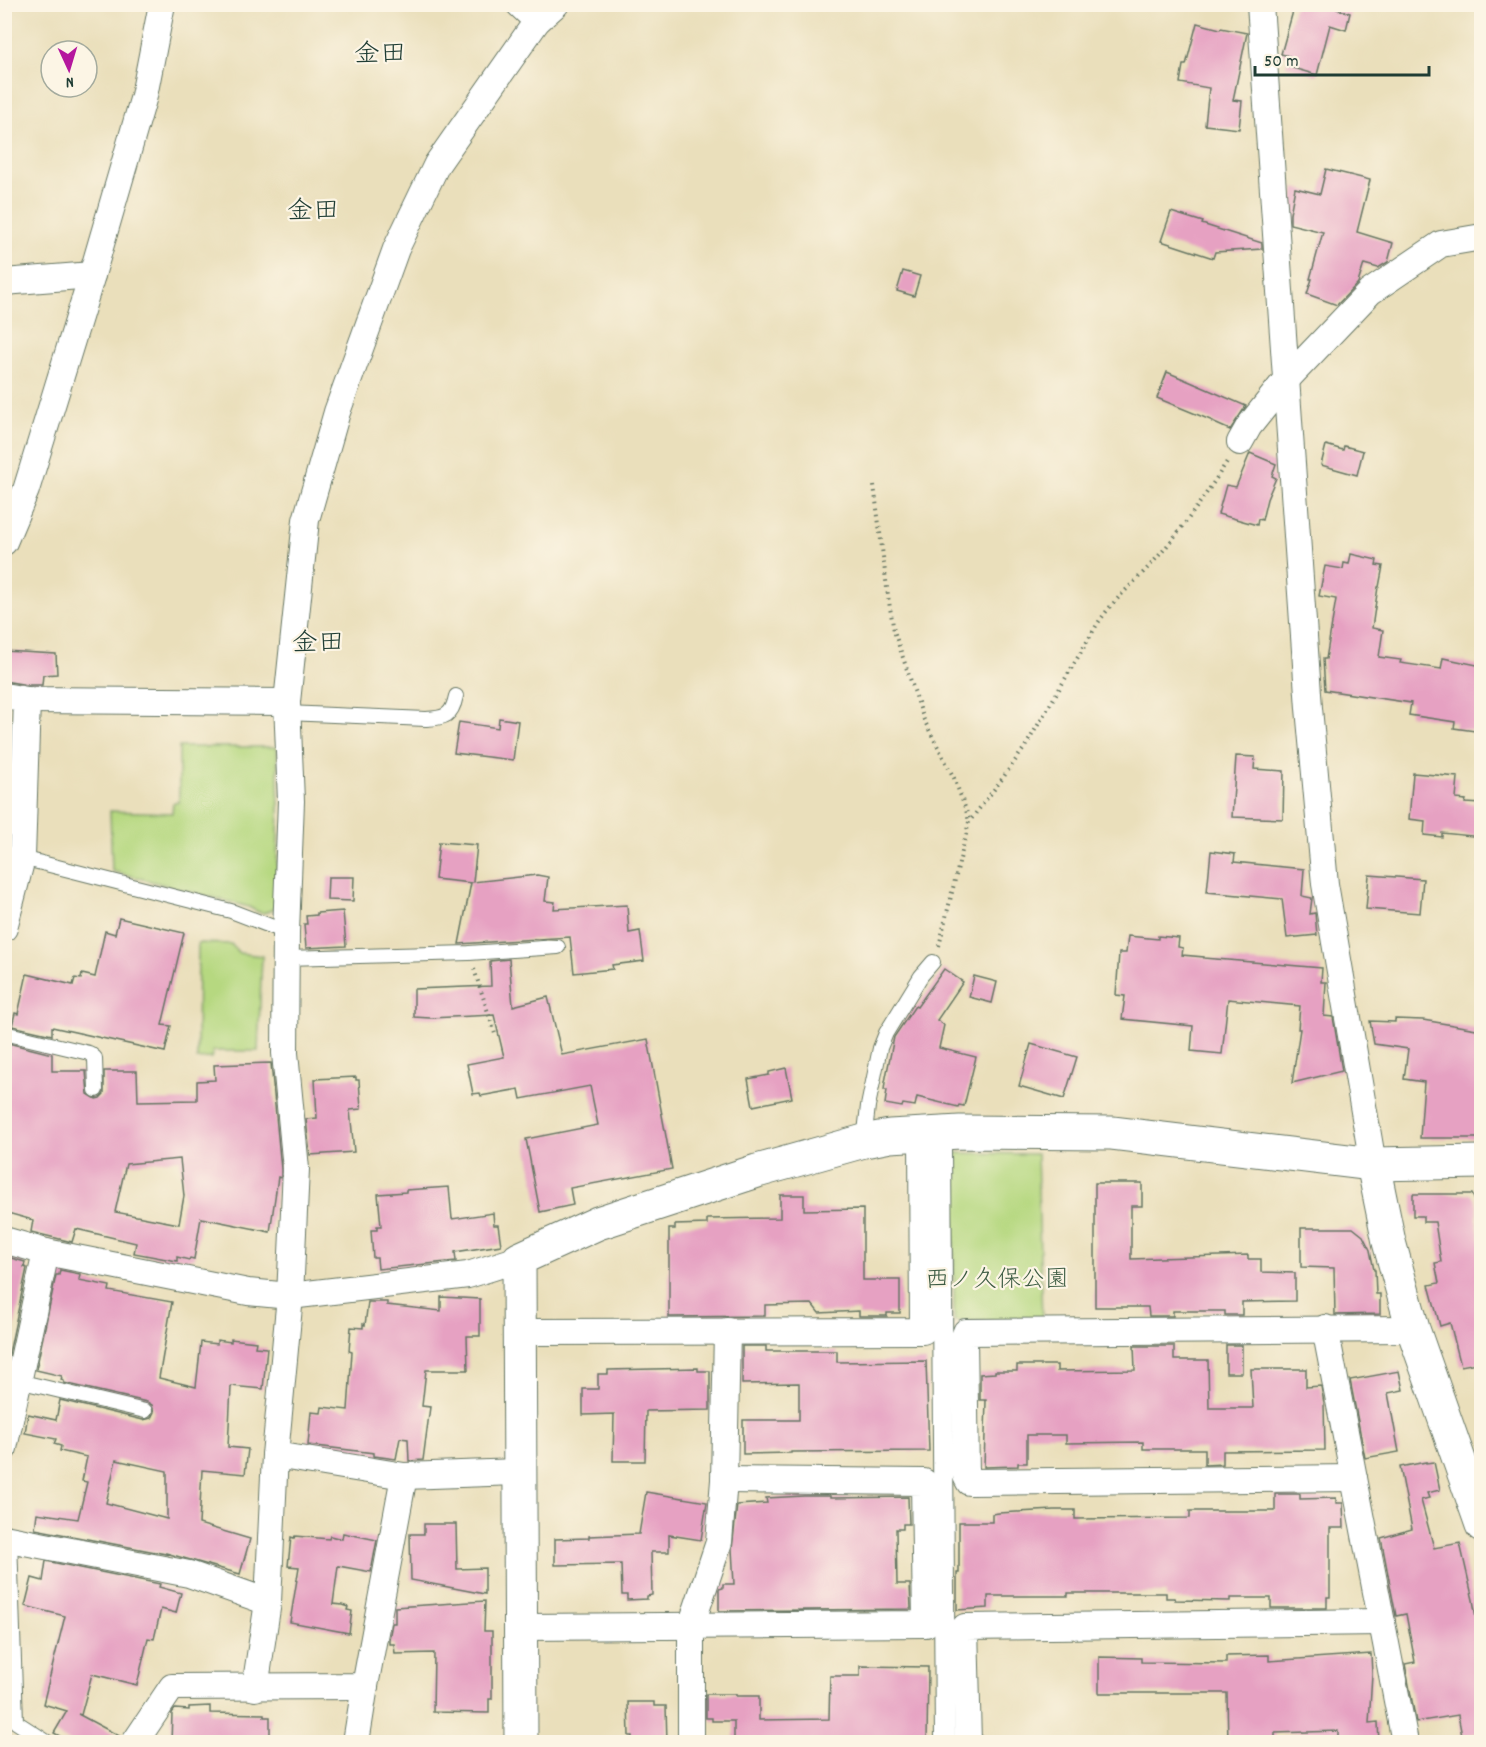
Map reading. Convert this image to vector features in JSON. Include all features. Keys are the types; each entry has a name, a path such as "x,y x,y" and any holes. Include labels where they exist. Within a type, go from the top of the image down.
{"street":[{"path":"4,542 26,490 92,275 144,96 162,4"},
{"path":"255,1688 268,1602 275,1455 290,1296 296,1169 285,1053 286,932 291,801 287,708 306,520 337,412 396,249 437,164 528,13 556,4"},
{"path":"1260,4 1309,708 1325,884 1373,1164 1389,1242 1413,1329 1482,1526"},
{"path":"1240,442 1249,426 1285,381 1370,291 1441,244 1482,237"},
{"path":"4,282 92,275"},
{"path":"5,924 22,858 16,698 287,708"},
{"path":"4,1240 46,1252 248,1292 290,1296 468,1275 519,1260 598,1223 758,1171 864,1141 890,1136 931,1138 1036,1131 1112,1133 1373,1164 1481,1166"},
{"path":"519,1332 923,1331 931,1138"},
{"path":"931,1138 945,1743"},
{"path":"4,1448 12,1389 46,1252"},
{"path":"519,1260 521,1743"},
{"path":"1325,1328 1405,1743"},
{"path":"1354,1478 969,1482 966,1476 964,1336 966,1332 1413,1329"},
{"path":"691,1743 691,1626 719,1542 724,1480 727,1331"},
{"path":"275,1455 405,1476 519,1472"},
{"path":"356,1743 405,1476"},
{"path":"521,1627 926,1624 924,1482 724,1480"},
{"path":"7,1538 189,1574 268,1602"},
{"path":"968,1743 965,1627 1382,1622"},
{"path":"135,1743 172,1687 365,1686"}],"lane":[{"path":"287,708 426,719 447,715 452,709 456,696"},
{"path":"22,858 231,911 286,932"},
{"path":"286,958 469,953 558,947"},
{"path":"864,1141 868,1106 880,1048 886,1033 921,976 933,962"},
{"path":"4,1033 89,1053 95,1058 96,1090"},
{"path":"12,1389 144,1411"},
{"path":"7,1538 16,1722 47,1743"}],"path":[{"path":"933,962 944,933 969,822 1025,747 1100,618 1171,540 1240,442"},
{"path":"874,485 894,631 924,720 954,778 969,822"},
{"path":"469,953 496,1037"}],"green space":[{"path":"179,747 277,747 279,811 275,908 265,913 259,912 249,907 112,871 110,811 172,813 173,803 179,802"},
{"path":"198,943 231,944 239,953 262,956 258,1051 213,1051 211,1058 197,1059"},
{"name":"西ノ久保公園","path":"954,1153 1037,1154 1042,1322 954,1321"}],"building":[{"path":"1295,4 1339,4 1337,9 1350,13 1346,30 1330,25 1317,75 1286,66 1289,56 1281,54"},
{"path":"1197,23 1247,33 1233,100 1242,101 1239,129 1205,125 1209,88 1180,83 1183,65 1186,65"},
{"path":"1326,169 1370,180 1357,232 1393,243 1388,262 1378,268 1364,264 1358,283 1337,305 1307,294 1323,232 1290,224 1295,188 1320,194"},
{"path":"1171,212 1262,243 1262,249 1215,252 1213,258 1161,241"},
{"path":"903,271 920,276 914,296 897,291"},
{"path":"1167,372 1246,406 1230,430 1157,398"},
{"path":"1326,445 1343,450 1344,446 1363,451 1357,475 1321,465"},
{"path":"1250,453 1276,464 1272,476 1276,478 1267,499 1262,520 1258,519 1257,525 1218,514 1226,485 1236,487"},
{"path":"1351,554 1377,560 1376,565 1383,566 1372,628 1383,630 1379,657 1401,660 1400,663 1441,669 1443,658 1482,666 1482,732 1454,728 1455,722 1409,715 1411,703 1325,690 1323,659 1326,659 1336,599 1319,596 1325,566 1343,569 1344,563 1349,564"},
{"path":"4,651 56,654 57,674 43,675 42,685 4,681"},
{"path":"499,718 518,721 513,760 454,753 459,722 498,728"},
{"path":"1236,756 1255,757 1254,769 1284,771 1283,819 1232,817"},
{"path":"1413,773 1458,777 1456,799 1466,800 1465,803 1482,804 1482,837 1442,833 1442,837 1424,835 1425,821 1409,819"},
{"path":"439,842 477,845 473,882 537,875 548,877 545,901 555,902 554,909 627,905 629,933 640,931 644,961 612,965 613,969 574,973 570,937 459,944 471,883 435,879"},
{"path":"1211,851 1235,854 1234,862 1304,869 1302,896 1312,898 1310,914 1315,913 1317,935 1287,938 1282,899 1207,892"},
{"path":"1369,875 1423,879 1420,913 1366,909"},
{"path":"328,877 354,877 353,901 327,900"},
{"path":"343,911 346,946 306,948 304,924 307,924 306,916"},
{"path":"119,918 184,933 162,1025 171,1026 165,1052 52,1027 52,1035 12,1026 15,1013 18,1014 27,974 73,985 75,978 81,979 82,974 95,977 105,931 115,934"},
{"path":"1128,936 1158,939 1158,936 1179,938 1178,947 1183,948 1182,955 1322,968 1321,982 1326,982 1324,1016 1333,1017 1342,1071 1292,1083 1300,1029 1298,1029 1300,1006 1228,999 1222,1054 1191,1051 1193,1026 1122,1019 1125,996 1116,995 1119,953 1126,953"},
{"path":"509,959 513,1006 548,997 562,1055 648,1039 672,1169 570,1188 573,1205 540,1212 526,1139 598,1125 590,1086 521,1099 519,1089 481,1096 480,1093 473,1094 467,1064 504,1057 494,1015 414,1017 414,989 491,986 490,961"},
{"path":"944,969 963,982 937,1020 944,1025 939,1048 976,1057 964,1106 959,1105 958,1107 917,1097 915,1106 903,1104 902,1107 885,1104 887,1090 884,1090 885,1082 894,1037"},
{"path":"974,976 997,982 992,1003 969,997"},
{"path":"1395,1019 1423,1020 1482,1030 1482,1138 1420,1138 1424,1082 1404,1079 1408,1049 1374,1044 1370,1021 1395,1022"},
{"path":"4,1042 52,1054 52,1071 86,1071 88,1094 96,1099 104,1094 104,1071 137,1071 138,1101 197,1100 197,1081 215,1080 214,1065 271,1063 281,1178 278,1177 270,1232 201,1218 194,1259 177,1257 177,1261 134,1253 136,1243 76,1229 72,1242 31,1232 33,1220 4,1212","holes":["180,1159 184,1196 179,1224 115,1212 126,1164"]},
{"path":"1031,1044 1077,1057 1064,1099 1019,1086"},
{"path":"786,1068 792,1098 753,1106 748,1079 769,1075 769,1072"},
{"path":"356,1077 356,1080 359,1080 361,1109 350,1110 354,1152 310,1155 306,1119 317,1118 315,1079"},
{"path":"1095,1183 1142,1183 1142,1206 1131,1206 1131,1259 1248,1255 1248,1259 1261,1259 1261,1272 1295,1273 1295,1301 1242,1302 1242,1315 1225,1315 1225,1311 1173,1311 1173,1316 1149,1316 1148,1307 1095,1307"},
{"path":"449,1187 452,1219 493,1213 494,1225 498,1225 501,1245 455,1252 456,1261 378,1269 377,1258 373,1258 371,1230 377,1230 377,1226 381,1226 378,1194"},
{"path":"1413,1194 1472,1194 1477,1205 1477,1223 1482,1249 1482,1362 1461,1366 1450,1323 1440,1326 1429,1285 1439,1283 1435,1263 1441,1262 1435,1222 1423,1222 1423,1216 1413,1216"},
{"path":"780,1195 804,1195 804,1210 863,1209 863,1280 900,1280 900,1313 887,1313 887,1316 859,1316 859,1311 819,1313 812,1304 765,1305 765,1316 669,1317 669,1229 675,1229 675,1225 707,1224 707,1219 780,1218"},
{"path":"1301,1228 1353,1228 1363,1236 1370,1250 1375,1270 1376,1294 1380,1294 1380,1314 1335,1315 1334,1268 1301,1267"},
{"path":"4,1256 25,1262 24,1267 27,1268 7,1363 4,1363"},
{"path":"60,1270 80,1274 79,1280 110,1286 109,1291 172,1302 159,1378 196,1387 201,1342 217,1344 217,1340 231,1342 231,1339 256,1342 255,1347 267,1348 263,1389 231,1386 228,1447 248,1449 245,1474 202,1470 199,1524 250,1539 240,1574 166,1553 35,1529 37,1513 78,1519 87,1482 82,1481 87,1457 60,1451 61,1446 54,1444 56,1439 25,1433 28,1414 56,1420 60,1400 143,1420 151,1418 154,1412 152,1405 147,1402 64,1383 61,1380 62,1376 36,1370 56,1275 59,1275","holes":["116,1460 167,1471 167,1519 106,1503"]},
{"path":"441,1297 480,1299 480,1336 467,1336 468,1370 426,1370 422,1406 430,1407 423,1460 409,1461 408,1439 400,1438 396,1459 374,1456 374,1453 308,1445 311,1412 321,1413 322,1407 348,1410 352,1352 349,1351 351,1327 363,1328 368,1302 387,1302 387,1305 441,1311"},
{"path":"1226,1345 1242,1345 1242,1373 1226,1373"},
{"path":"742,1346 766,1346 766,1351 837,1351 837,1362 926,1361 929,1451 743,1454 743,1420 799,1420 799,1383 742,1384"},
{"path":"1134,1346 1174,1346 1174,1360 1208,1360 1209,1408 1253,1408 1251,1369 1306,1369 1306,1387 1321,1386 1324,1403 1325,1450 1223,1451 1223,1464 1205,1465 1205,1449 1143,1449 1143,1442 1066,1443 1066,1435 1027,1435 1027,1463 1018,1463 1018,1466 984,1467 986,1400 980,1400 980,1374 1017,1371 1017,1365 1057,1365 1057,1371 1135,1370"},
{"path":"698,1368 698,1371 710,1371 710,1410 646,1411 645,1461 613,1461 614,1414 583,1415 583,1389 598,1389 598,1374 608,1374 608,1370"},
{"path":"1399,1371 1403,1390 1388,1393 1399,1452 1365,1458 1350,1380"},
{"path":"1434,1462 1440,1490 1427,1493 1429,1498 1421,1500 1434,1548 1460,1543 1482,1651 1482,1732 1462,1736 1458,1715 1416,1722 1405,1664 1415,1662 1406,1614 1396,1616 1381,1538 1412,1529 1400,1467"},
{"path":"646,1492 707,1502 701,1540 669,1535 669,1552 651,1552 652,1595 647,1596 647,1599 627,1600 627,1595 622,1595 621,1564 555,1565 555,1539 639,1534"},
{"path":"1275,1494 1300,1494 1300,1499 1336,1498 1336,1503 1343,1503 1344,1528 1330,1528 1330,1597 1327,1597 1327,1608 1271,1608 1271,1598 1230,1598 1230,1601 1175,1600 1175,1598 1166,1598 1166,1593 1068,1593 1068,1596 988,1596 988,1608 957,1610 959,1522 992,1522 992,1514 1054,1510 1075,1510 1075,1519 1190,1518 1190,1511 1275,1511"},
{"path":"908,1497 909,1524 903,1524 903,1529 896,1529 897,1584 910,1584 911,1609 719,1611 719,1589 723,1588 723,1584 734,1584 732,1549 737,1505 767,1503 766,1498"},
{"path":"424,1524 456,1524 457,1569 485,1568 485,1594 411,1580 410,1534 424,1534"},
{"path":"343,1533 377,1540 371,1572 338,1566 333,1604 348,1607 347,1610 352,1611 349,1633 290,1622 299,1567 288,1566 291,1537 329,1539 330,1536 342,1539"},
{"path":"46,1561 160,1584 159,1587 181,1593 176,1613 161,1609 154,1639 148,1638 137,1685 92,1674 81,1715 78,1714 121,1737 120,1743 72,1743 54,1733 67,1711 43,1704 65,1616 25,1606 32,1578 43,1581"},
{"path":"485,1601 484,1631 492,1631 492,1699 489,1699 489,1713 433,1712 434,1653 395,1654 394,1644 389,1644 389,1639 392,1623 395,1623 395,1607"},
{"path":"1371,1654 1369,1723 1378,1722 1379,1743 1338,1743 1338,1731 1275,1733 1275,1743 1228,1743 1227,1693 1099,1693 1099,1657 1141,1658 1141,1662 1226,1663 1226,1656 1269,1655 1269,1661"},
{"path":"860,1666 928,1667 927,1743 734,1743 734,1721 712,1721 712,1718 706,1718 706,1694 736,1694 736,1696 759,1696 759,1720 829,1719 830,1676 860,1676"},
{"path":"628,1702 654,1702 654,1706 666,1706 667,1743 632,1743 632,1736 629,1736"},
{"path":"210,1706 210,1713 264,1714 264,1717 270,1717 270,1743 171,1743 172,1713 175,1709 189,1710 189,1707"}],"district":[{"name":"金田","path":"380,52"},
{"name":"金田","path":"313,209"},
{"name":"金田","path":"318,641"}]}
